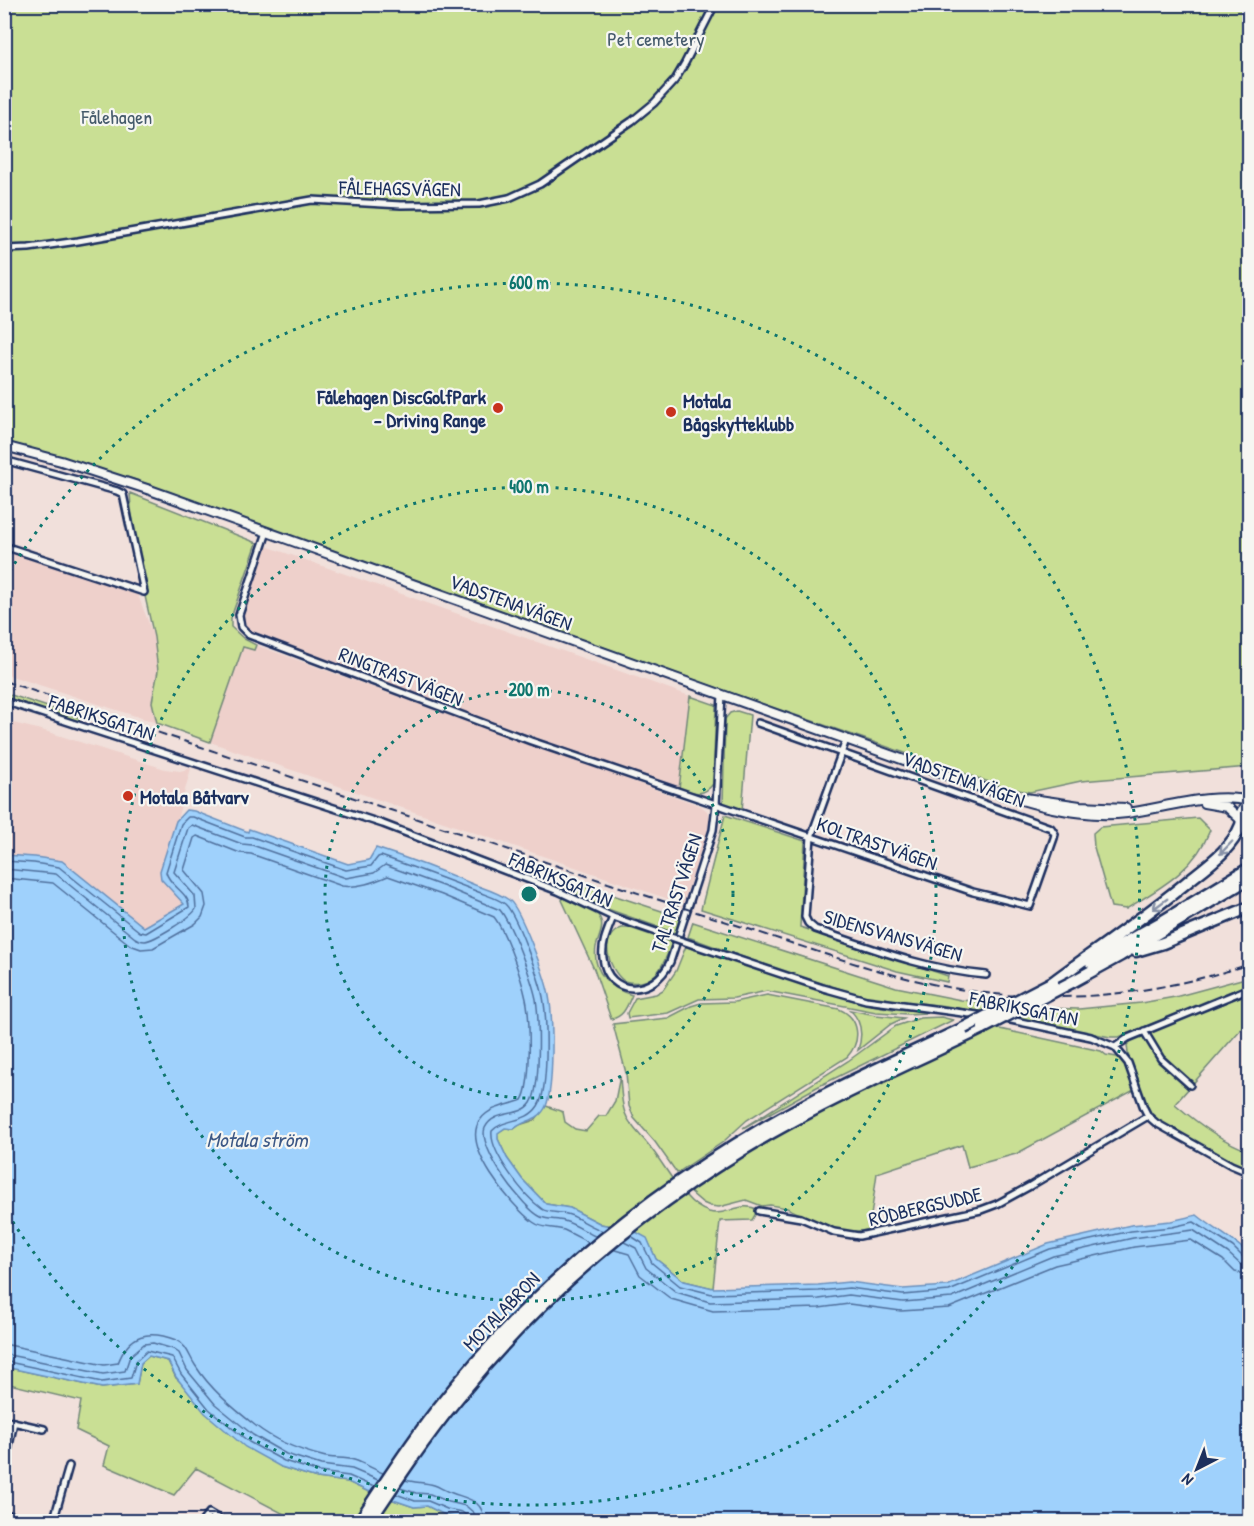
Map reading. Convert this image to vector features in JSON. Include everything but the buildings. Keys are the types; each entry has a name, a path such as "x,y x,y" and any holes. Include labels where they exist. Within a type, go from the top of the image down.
{"highway":[{"path":"1053,982 1168,898 1232,842 1243,825"},
{"path":"709,1166 794,1111 1053,982 1163,921 1250,868"},
{"path":"709,1166 799,1118 1072,982 1122,955 1250,878"},
{"path":"1122,955 1163,943 1250,907"},
{"name":"MOTALABRON","path":"359,1521 433,1415 514,1322 599,1242 637,1212 709,1166"},
{"name":"MOTALABRON","path":"369,1521 420,1447 458,1398 536,1311 583,1267 709,1166"}],"main road":[{"name":"VADSTENAVÄGEN","path":"4,446 108,476 1034,805 1079,812 1127,813 1219,798 1250,802"},
{"name":"VADSTENAVÄGEN","path":"1197,802 1227,807 1243,825"},
{"name":"VADSTENAVÄGEN","path":"1243,825 1242,810 1250,802"}],"street":[{"name":"FÅLEHAGSVÄGEN","path":"4,249 78,241 312,200 401,205 479,204 508,198 540,184 632,121 654,103 675,80 715,4"},
{"path":"4,460 117,491 125,497 144,592 4,546"},
{"name":"RINGTRASTVÄGEN","path":"267,532 239,615 240,626 249,635 531,741 716,805"},
{"name":"TALTRASTVÄGEN","path":"613,917 603,949 603,962 610,976 622,986 631,988 643,988 655,982 661,977 669,962 709,843 716,805 722,695"},
{"name":"FABRIKSGATAN","path":"4,701 383,824 558,891 613,917 824,988 866,1000 946,1009 1023,1022 1090,1037 1115,1047"},
{"name":"VADSTENAVÄGEN","path":"758,723 1046,826 1055,834 1030,906"},
{"name":"SIDENSVANSVÄGEN","path":"846,740 811,837 805,917 811,927 933,966 987,975"},
{"name":"KOLTRASTVÄGEN","path":"716,805 989,897 1030,906"},
{"path":"1250,988 1144,1031 1115,1047 1128,1064 1148,1116 1216,1157 1250,1173"},
{"path":"1144,1031 1161,1059 1190,1085"},
{"name":"RÖDBERGSUDDE","path":"759,1212 801,1218 834,1232 859,1236 981,1210 1040,1180 1148,1116"},
{"path":"4,1420 44,1429"},
{"path":"4,1469 14,1422"},
{"path":"53,1521 69,1466"},
{"path":"4,1513 27,1521"},
{"path":"202,1521 209,1513 224,1521"}],"shaded area":[{"path":"266,546 690,696 679,789 263,638 249,630 243,623 242,617"},
{"path":"5,551 138,595 154,637 158,671 152,702 157,723 5,674"},
{"path":"256,645 701,806 710,817 710,825 683,904 210,742 243,646 254,650"},
{"path":"5,721 45,731 165,769 180,771 191,768 161,879 184,904 144,927 62,861 5,855"}],"green space":[{"path":"4,5 1249,5 1249,767 1081,781 1030,792 1006,788 723,690 136,480 5,441"},
{"path":"130,493 257,543 231,618 231,627 244,639 256,645 254,650 243,647 210,742 157,723 152,702 158,671"},
{"path":"5,693 81,718 79,723 5,698"},
{"path":"690,696 716,705 713,784 706,791 698,793 679,789"},
{"path":"737,711 750,715 742,811 723,804 725,719 730,713"},
{"path":"725,815 805,841 800,927 948,976 947,982 897,971 701,909"},
{"path":"1198,818 1210,830 1186,867 1164,885 1126,909 1111,907 1094,847 1093,833 1100,827"},
{"path":"567,880 680,917 675,933 602,907 565,888"},
{"path":"563,898 598,915 600,919 602,927 595,956 600,972 610,984 632,995 624,1010 615,1018 611,1019 594,969"},
{"path":"693,922 896,987 961,1000 1038,1008 1079,1009 1175,997 1249,977 1249,983 1119,1037 1110,1037 946,1006 868,997 793,975 688,937"},
{"path":"622,928 630,928 672,942 661,967 650,979 634,983 624,981 614,969 608,953 608,945 610,938"},
{"path":"686,946 861,1003 893,1009 944,1012 908,1014 876,1012 767,991 734,998 699,999 668,1013 628,1018 627,1013 635,998 656,994 663,990 676,971"},
{"path":"1249,993 1249,1020 1175,1104 1210,1131 1249,1151 1249,1172 1148,1117 1144,1098 1130,1063 1127,1045 1133,1039"},
{"path":"767,995 839,1009 846,1013 855,1024 856,1030 857,1037 852,1051 847,1057 747,1120 723,1142 677,1173 634,1118 629,1106 626,1073 613,1024 668,1018 701,1003 734,1002"},
{"path":"850,1010 904,1018 891,1024 858,1050 861,1039 860,1028"},
{"path":"941,1017 953,1020 817,1087 743,1128 848,1061 896,1026 920,1018"},
{"path":"995,1028 1101,1051 1106,1055 1122,1058 1136,1089 1016,1154 968,1167 962,1145 877,1173 869,1230 840,1233 787,1208 762,1206 746,1200 719,1207 710,1206 689,1191 725,1167 801,1124"},
{"path":"620,1076 627,1118 676,1184 696,1206 715,1213 746,1207 758,1210 752,1220 720,1221 713,1288 684,1281 656,1259 647,1239 634,1231 601,1224 570,1208 546,1204 522,1179 507,1158 498,1139 497,1133 505,1128 514,1129 535,1120 546,1106 563,1112 565,1122 575,1129 586,1131 599,1116 606,1116 615,1101"},
{"path":"149,1356 168,1361 176,1378 281,1467 317,1478 348,1482 414,1507 427,1506 445,1515 460,1518 457,1522 283,1521 286,1515 196,1468 174,1495 104,1465 109,1446 76,1430 81,1401 5,1383 5,1367 102,1388 137,1384 141,1363"}],"water":[{"name":"Motala ström","path":"186,810 248,832 249,829 348,864 369,860 376,848 492,891 509,900 520,916 547,987 551,1019 552,1068 549,1097 540,1115 514,1129 505,1128 498,1133 498,1139 507,1158 522,1179 546,1204 570,1208 601,1224 634,1231 647,1238 656,1259 684,1281 713,1288 849,1282 903,1289 947,1286 1048,1244 1131,1225 1171,1221 1197,1215 1250,1255 1249,1521 465,1521 427,1506 414,1507 348,1482 317,1478 281,1467 245,1447 205,1413 176,1377 168,1361 149,1356 141,1363 137,1384 102,1388 5,1367 5,855 62,861 144,927 184,904 161,879 160,871 176,821"}],"railway":[{"path":"4,681 839,959 936,985 1019,996 1086,996 1185,982 1250,964"}],"place":[{"name":"Fålehagen DiscGolfPark - Driving Range","path":"498,408"},
{"name":"Motala Bågskytteklubb","path":"671,412"},
{"name":"Motala Båtvarv","path":"128,796"}],"park label":[{"name":"Pet cemetery","path":"656,38"},
{"name":"Fålehagen","path":"117,116"}]}
